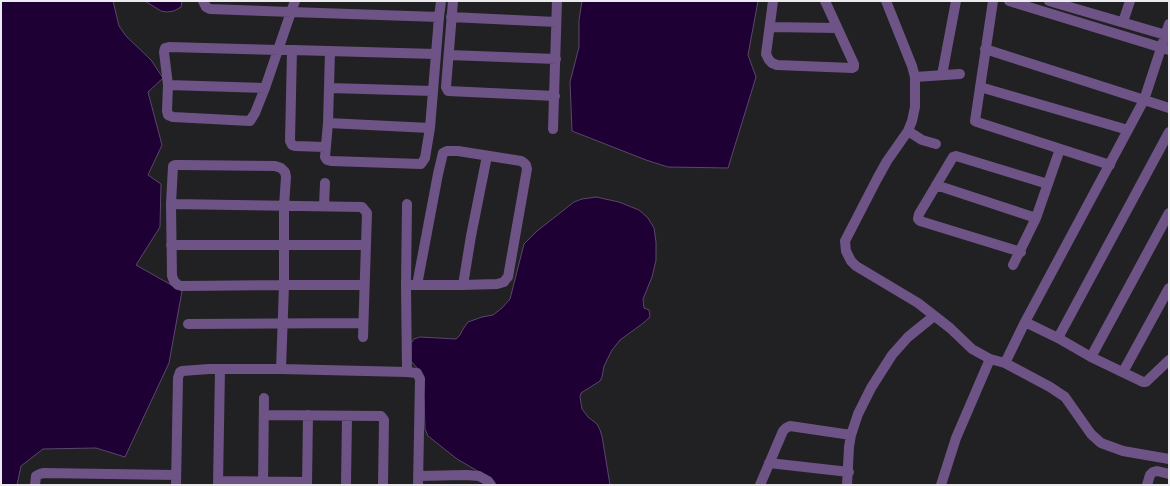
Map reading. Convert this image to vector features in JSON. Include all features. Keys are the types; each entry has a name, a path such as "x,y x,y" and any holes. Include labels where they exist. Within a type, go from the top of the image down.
{"street":[{"path":"203,1 206,7 210,9 439,17"},
{"path":"295,1 278,50 266,88 251,120 248,122 170,117 168,115 168,85 164,52 165,48 169,47 278,50 292,50 436,54"},
{"path":"330,51 325,157 328,160 422,163 425,158 430,128 441,1"},
{"path":"453,1 446,87 449,92 555,96"},
{"path":"554,128 557,1"},
{"path":"773,1 766,54 770,62 774,65 852,68 854,64 825,1"},
{"path":"886,1 912,66 915,78 915,107 908,131 887,161 845,242 848,256 856,266 918,303 950,328 972,349 990,359 1005,363 1065,397 1091,434 1101,443 1123,451 1169,459"},
{"path":"942,75 956,1"},
{"path":"993,1 975,121 1110,165"},
{"path":"1009,1 1165,49"},
{"path":"1049,1 1167,36"},
{"path":"1123,22 1130,1"},
{"path":"451,17 556,22"},
{"path":"1005,363 1144,100 1165,49 1169,24"},
{"path":"770,27 837,28"},
{"path":"985,49 1169,108"},
{"path":"292,50 289,140 295,146 326,147"},
{"path":"449,55 556,60"},
{"path":"915,78 960,74"},
{"path":"168,85 266,88"},
{"path":"980,87 1128,130"},
{"path":"329,88 433,91"},
{"path":"328,124 430,128"},
{"path":"908,131 922,140 936,144"},
{"path":"1058,338 1169,132"},
{"path":"1013,265 1036,218 1060,149"},
{"path":"406,285 417,285 463,284 496,284 504,282 517,230 527,167 524,163 451,151 445,152 442,155 417,285"},
{"path":"463,284 487,156"},
{"path":"1021,252 920,221 918,214 953,157 956,156 1048,184"},
{"path":"281,369 284,285 284,206 286,176 283,170 280,167 173,166 171,204 172,276 179,285 284,285 364,285"},
{"path":"324,206 325,183"},
{"path":"936,185 1036,218"},
{"path":"171,204 356,206 364,208 366,213 363,336"},
{"path":"407,204 407,372"},
{"path":"1091,357 1169,213"},
{"path":"171,244 365,245"},
{"path":"1124,372 1169,288"},
{"path":"848,485 851,436 858,414 871,388 892,355 908,337 934,316"},
{"path":"1025,322 1141,381 1146,382 1169,360"},
{"path":"188,324 363,324"},
{"path":"941,485 956,438 990,359"},
{"path":"220,369 218,483 307,484 308,415"},
{"path":"35,485 36,476 43,473 176,480 180,372 185,370 220,369 417,372 420,378 418,480 458,480 480,476 491,485"},
{"path":"263,483 264,398"},
{"path":"264,415 381,416 383,418 383,485"},
{"path":"346,485 347,416"},
{"path":"760,485 786,428 790,426 851,436"},
{"path":"769,464 849,472"},
{"path":"1147,485 1153,472 1169,474"}],"shaded area":[{"path":"1,1 113,1 119,26 126,36 151,60 163,78 148,92 162,145 148,175 161,184 160,227 136,265 182,291 169,363 125,457 96,448 43,449 21,466 17,485 1,485"},
{"path":"145,1 182,1 181,7 167,12 161,11"},
{"path":"582,1 758,1 748,55 756,77 728,168 668,167 572,131 570,82 579,47 579,20"},
{"path":"596,197 619,202 639,210 648,218 654,228 656,242 656,260 652,277 643,299 644,308 649,310 650,316 620,340 612,350 604,366 600,381 581,393 580,397 582,409 597,424 600,430 610,485 495,485 428,436 425,429 424,399 418,369 411,361 411,343 414,339 420,337 456,339 468,322 493,315 502,308 510,299 524,244 537,231 574,202"}]}
